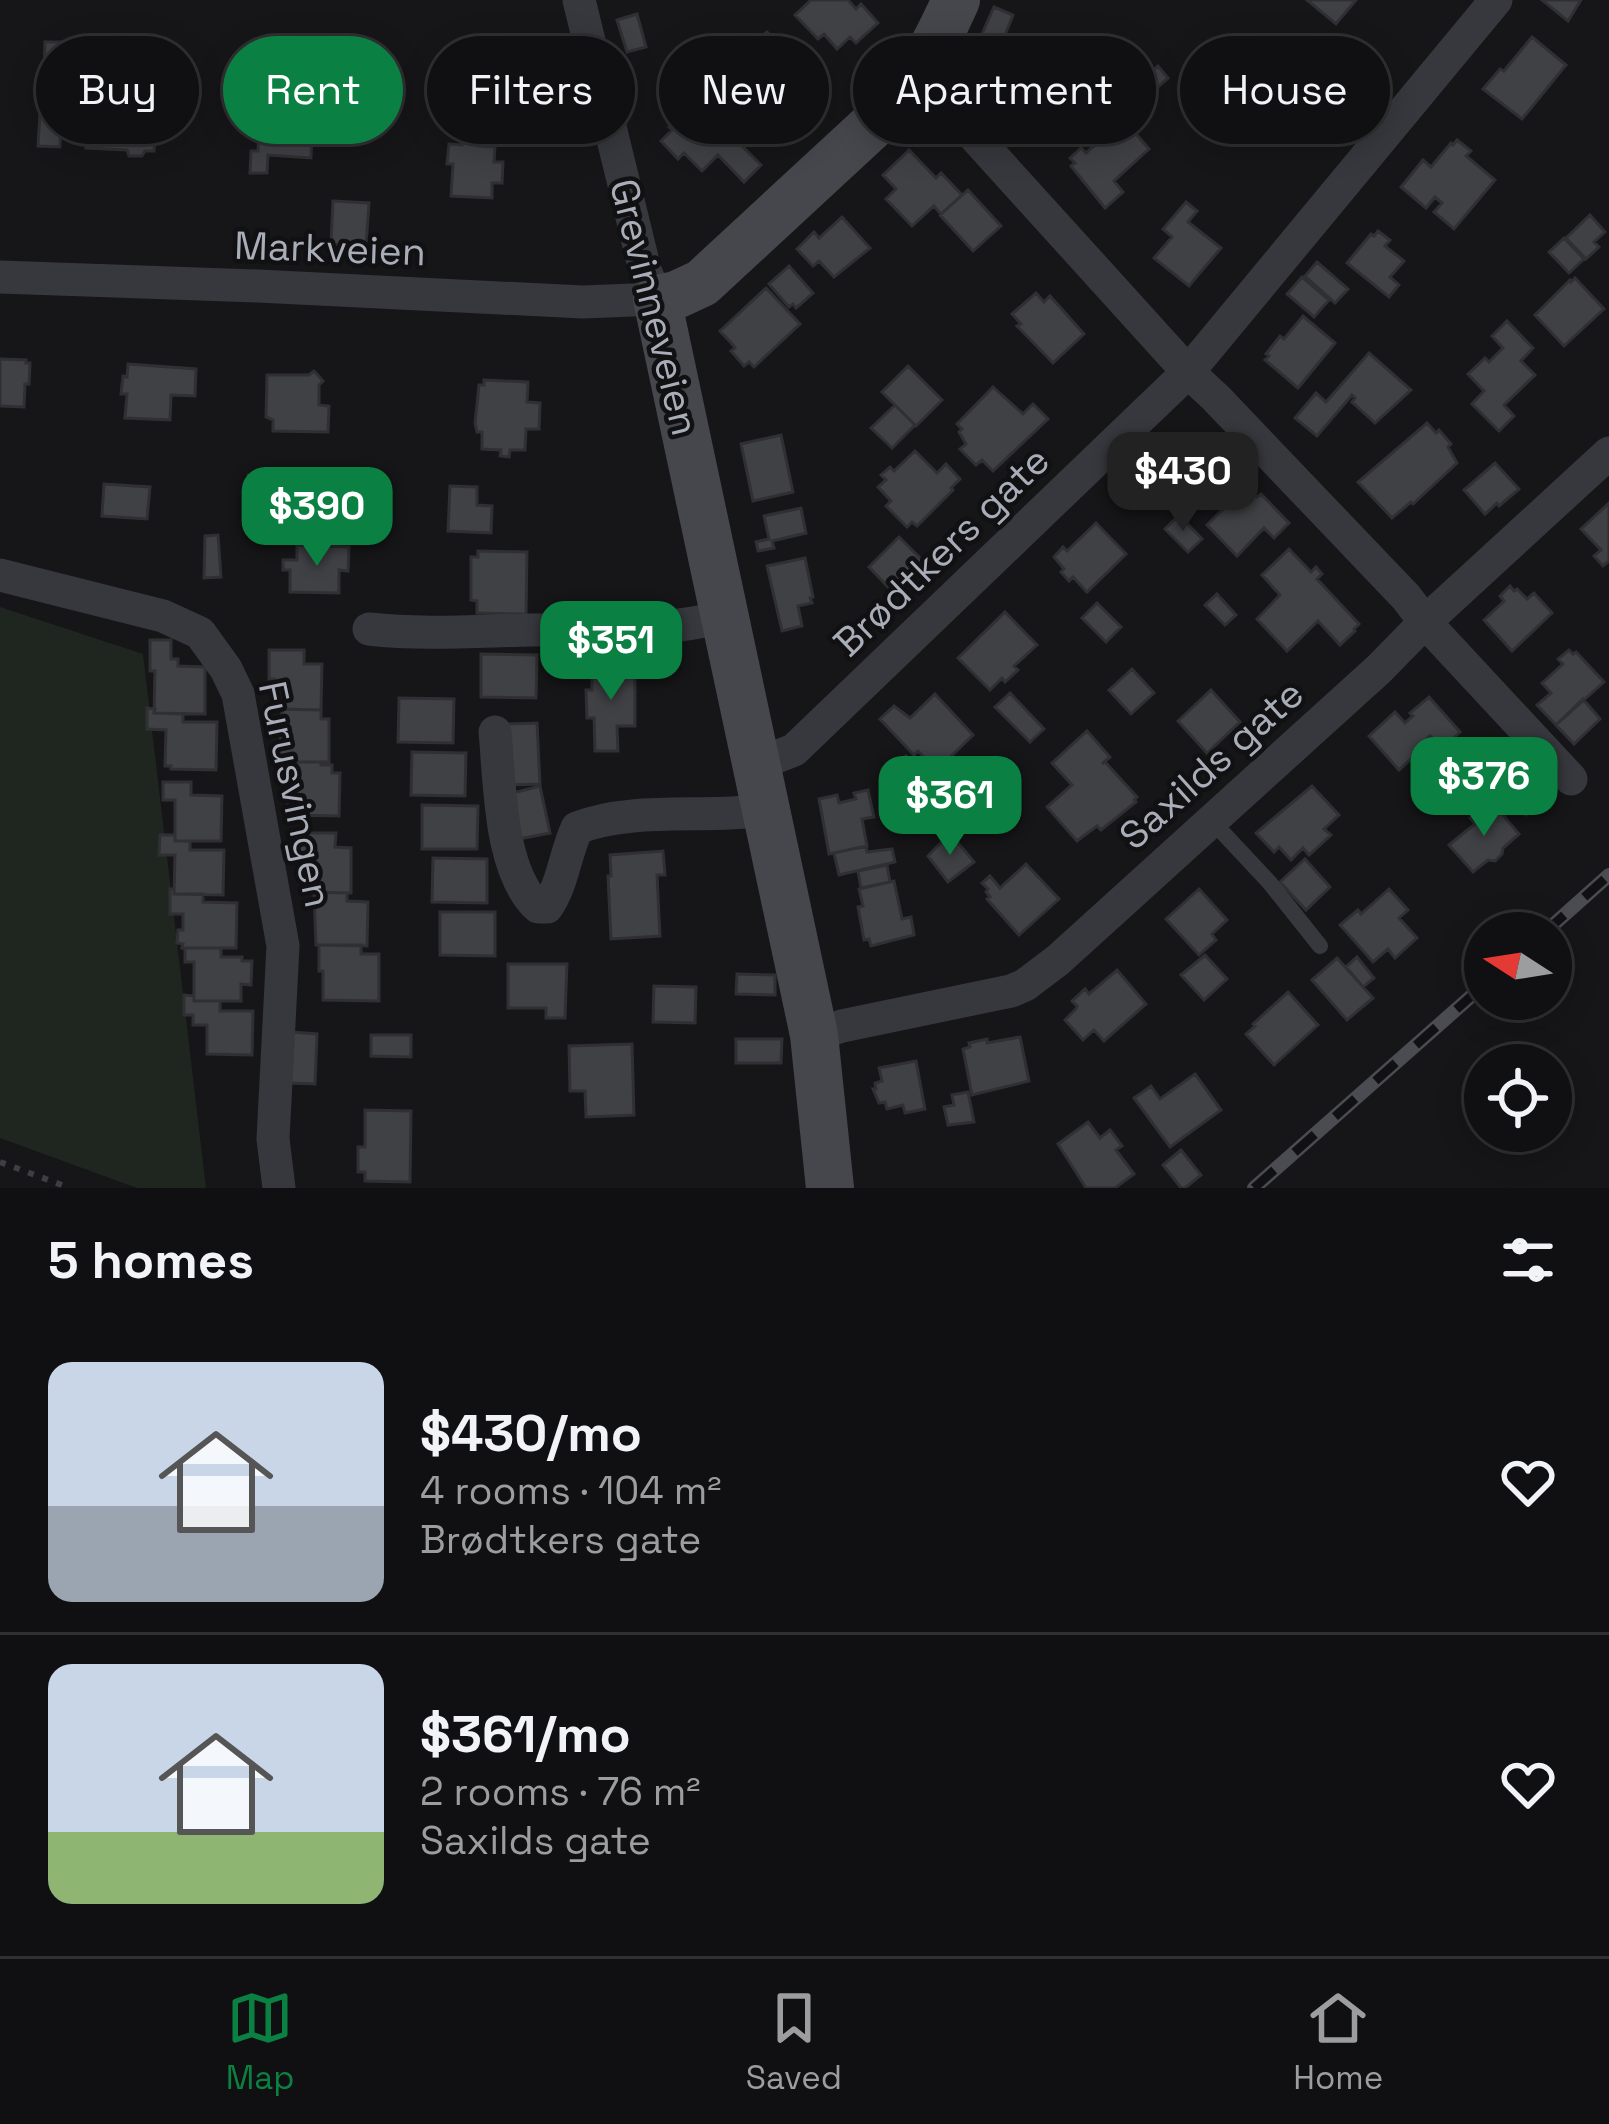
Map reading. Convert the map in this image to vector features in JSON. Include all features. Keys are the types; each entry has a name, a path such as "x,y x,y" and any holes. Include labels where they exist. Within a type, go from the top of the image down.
{"main road":[{"path":"940,36 956,0"},
{"path":"657,299 702,283 853,143"},
{"name":"Grevinneveien","path":"657,299 814,1035 830,1188"}],"street":[{"name":"Grevinneveien","path":"579,0 645,271 657,299"},
{"name":"Brødtkers gate","path":"763,787 794,750 1188,372 1496,0"},
{"path":"981,144 1188,372 1406,597 1571,779"},
{"name":"Markveien","path":"0,277 583,302 657,299"},
{"name":"Saxilds gate","path":"814,1035 1025,985 1379,669 1609,453"},
{"name":"Furusvingen","path":"0,574 163,616 200,633 238,694 283,946 273,1139 279,1188"},
{"path":"369,628 648,628 691,626 727,616"},
{"path":"495,732 503,819 525,896 538,908 547,907 556,894 577,828 612,817 736,814 763,787"}],"lane":[{"path":"1210,820 1269,882 1319,946"}],"path":[{"path":"0,1162 70,1188"}],"shaded area":[{"path":"0,607 143,654 206,1188 137,1188 0,1138"}],"building":[{"path":"811,0 848,0 856,9 861,4 878,23 837,49 829,36 815,36 795,15"},
{"path":"1307,0 1356,0 1336,24"},
{"path":"1542,0 1581,0 1568,21"},
{"path":"994,7 1013,15 1007,36 981,36"},
{"path":"637,14 646,47 635,50 635,36 622,36 617,20"},
{"path":"1532,37 1566,65 1522,119 1483,89"},
{"path":"1156,68 1168,78 1156,89"},
{"path":"1457,140 1471,151 1466,156 1495,180 1454,229 1434,212 1442,203 1435,197 1426,208 1401,187 1423,160 1431,167"},
{"path":"86,144 154,144 154,151 142,156 129,156 127,150 86,148"},
{"path":"258,144 312,144 311,158 268,155 267,173 250,173 251,151 258,151"},
{"path":"449,144 495,147 494,162 503,162 502,183 492,183 492,198 451,196"},
{"path":"664,144 740,144 761,165 744,182 718,155 702,171 684,153 678,159"},
{"path":"1096,144 1145,144 1149,149 1114,181 1123,192 1105,208 1071,166 1075,163 1070,158 1081,148 1086,153"},
{"path":"909,150 936,178 941,173 962,195 941,214 934,206 912,226 886,199 896,189 883,175"},
{"path":"968,190 1001,226 973,251 940,215"},
{"path":"333,201 369,203 366,246 331,244"},
{"path":"1186,202 1197,211 1188,222 1221,248 1189,286 1154,258 1172,237 1163,229"},
{"path":"1590,215 1605,232 1594,242 1599,247 1586,259 1566,238"},
{"path":"842,217 870,248 834,277 819,261 813,266 797,249 814,232 819,238"},
{"path":"1378,231 1390,240 1385,246 1404,261 1390,277 1399,285 1389,297 1347,263"},
{"path":"1564,238 1584,259 1569,273 1549,252"},
{"path":"1317,262 1348,289 1335,303 1305,276"},
{"path":"789,266 813,293 796,308 789,307 769,284"},
{"path":"1302,277 1329,300 1314,317 1287,294"},
{"path":"1575,278 1604,309 1564,346 1535,315"},
{"path":"766,288 800,324 754,367 749,362 744,366 720,331"},
{"path":"1036,293 1044,302 1050,296 1084,334 1053,363 1017,326 1021,324 1012,314"},
{"path":"1303,316 1335,343 1298,388 1265,360 1280,336 1284,339"},
{"path":"1507,321 1533,348 1521,361 1535,375 1504,405 1514,416 1499,431 1472,404 1484,391 1468,374 1503,348 1492,336"},
{"path":"1369,353 1411,390 1375,423 1352,402 1352,395 1317,436 1295,418 1316,393 1326,402"},
{"path":"0,359 30,363 24,407 0,406"},
{"path":"128,364 196,369 195,396 171,395 170,420 125,418 127,394 121,394"},
{"path":"908,366 942,400 916,426 882,392"},
{"path":"314,371 323,381 319,405 329,406 328,432 273,431 273,420 266,417 267,375"},
{"path":"484,380 528,382 527,402 540,403 539,429 526,429 525,450 510,450 509,457 500,456 501,450 482,449 482,432 477,432 475,423 479,385"},
{"path":"993,387 1023,414 1033,404 1048,419 993,471 982,460 976,465 960,449 966,444 957,424"},
{"path":"895,405 915,425 892,448 871,428"},
{"path":"1427,423 1451,444 1448,447 1457,463 1392,518 1358,482"},
{"path":"781,435 793,492 753,501 741,444"},
{"path":"1184,439 1222,482 1205,498 1196,489 1173,512 1142,490 1146,486 1141,480"},
{"path":"915,451 937,473 946,464 960,479 917,526 912,522 907,527 886,506 891,501 878,487 886,480 881,475 890,467 894,471"},
{"path":"1495,463 1519,489 1485,514 1464,490"},
{"path":"264,472 285,473 283,512 246,507 248,475 263,476"},
{"path":"104,484 150,487 147,519 102,516"},
{"path":"450,486 477,487 477,505 492,506 491,533 448,531"},
{"path":"1246,486 1257,497 1261,494 1289,523 1274,538 1264,528 1237,556 1207,525"},
{"path":"1609,503 1609,561 1603,566 1594,556 1601,550 1581,529"},
{"path":"801,508 806,533 772,541 774,548 758,551 756,542 769,539 764,516"},
{"path":"1179,515 1202,539 1188,552 1165,529"},
{"path":"1096,523 1126,554 1087,592 1073,577 1069,581 1054,557"},
{"path":"218,535 221,577 204,578 205,536"},
{"path":"899,537 923,561 892,591 869,567"},
{"path":"297,545 349,547 348,571 339,570 339,593 290,592 290,570 283,570 283,560 297,560"},
{"path":"1289,549 1311,572 1316,567 1322,574 1317,579 1359,624 1340,645 1318,621 1287,651 1257,619 1280,595 1262,575"},
{"path":"478,551 527,552 526,614 477,613 477,601 471,600 471,557 478,557"},
{"path":"805,558 812,603 798,606 802,626 782,631 767,566"},
{"path":"1510,586 1527,599 1534,593 1552,613 1512,651 1484,620 1504,601 1500,596"},
{"path":"1217,594 1236,615 1225,625 1205,605"},
{"path":"1097,603 1121,627 1106,642 1082,618"},
{"path":"1005,612 1037,645 1014,666 1018,670 990,690 958,658"},
{"path":"150,640 171,640 171,659 178,659 178,666 205,667 205,714 154,713"},
{"path":"269,650 304,650 304,664 322,664 321,710 273,709"},
{"path":"1569,650 1604,682 1556,725 1537,705 1551,693 1542,683 1563,664 1558,659"},
{"path":"481,654 537,655 536,698 481,697"},
{"path":"635,664 635,726 617,726 618,751 595,751 594,718 587,718 586,690 592,690 592,665"},
{"path":"1132,669 1154,693 1131,714 1109,690"},
{"path":"1211,690 1240,722 1207,753 1178,721"},
{"path":"1010,693 1044,729 1030,742 995,707"},
{"path":"935,694 973,735 937,770 918,751 914,755 880,719 894,706 910,718"},
{"path":"1429,697 1460,732 1442,749 1430,736 1399,770 1369,736 1395,712 1405,723"},
{"path":"399,698 454,699 453,743 398,742"},
{"path":"1583,699 1600,719 1574,744 1556,725"},
{"path":"147,708 155,709 154,713 183,714 183,722 217,722 216,770 165,766 166,730 147,729"},
{"path":"282,709 321,710 321,719 329,719 329,762 279,762"},
{"path":"537,723 540,784 508,785 506,724"},
{"path":"1087,731 1110,757 1102,764 1137,797 1101,830 1097,826 1077,841 1047,807 1072,785 1052,763"},
{"path":"412,752 466,753 465,796 411,795"},
{"path":"906,756 931,781 919,793 895,768"},
{"path":"290,762 321,762 332,765 332,773 340,773 339,816 287,815"},
{"path":"1522,765 1549,793 1526,815 1499,787"},
{"path":"163,782 191,782 191,795 222,796 221,841 175,841 175,800 163,800"},
{"path":"540,786 550,833 519,839 509,794"},
{"path":"1312,786 1339,815 1324,829 1331,835 1309,855 1303,848 1291,860 1279,847 1274,852 1256,833"},
{"path":"868,790 874,817 862,819 867,846 829,854 819,799 837,795 839,803"},
{"path":"422,805 478,806 477,849 422,849"},
{"path":"1484,806 1489,812 1496,807 1519,834 1495,861 1488,860 1473,872 1449,845 1475,824 1470,818"},
{"path":"299,833 336,833 335,847 351,848 351,893 303,892"},
{"path":"950,833 974,862 948,882 928,856"},
{"path":"160,835 190,841 190,850 224,850 223,895 174,894 175,855 159,855"},
{"path":"866,846 867,852 892,849 895,862 839,875 834,853"},
{"path":"663,851 665,875 657,875 660,936 611,939 610,855"},
{"path":"433,858 487,859 487,903 432,902"},
{"path":"1305,859 1330,887 1306,910 1280,882"},
{"path":"1026,864 1059,899 1019,935 987,899 988,889 982,883 990,876 1000,888"},
{"path":"887,865 890,882 861,888 858,871"},
{"path":"894,881 902,919 911,917 914,935 871,946 869,939 864,940 859,889"},
{"path":"170,889 174,894 203,894 203,902 237,903 236,948 182,948 177,943 183,914 170,914"},
{"path":"1199,889 1227,920 1212,934 1216,940 1199,955 1166,919"},
{"path":"1389,889 1408,910 1399,918 1417,938 1395,958 1388,949 1373,962 1340,925"},
{"path":"314,892 347,893 347,901 368,902 367,946 316,945"},
{"path":"440,912 495,912 495,956 440,955"},
{"path":"319,945 361,945 361,954 379,954 379,1001 323,1000"},
{"path":"185,948 221,948 221,957 252,961 251,985 241,984 241,1001 194,1001 194,962 185,962"},
{"path":"1205,955 1227,979 1204,1000 1181,975"},
{"path":"1357,957 1374,978 1363,987 1346,967"},
{"path":"1337,958 1373,998 1347,1020 1312,980"},
{"path":"508,964 567,964 565,1018 546,1018 546,1008 508,1008"},
{"path":"1117,970 1146,1004 1104,1041 1094,1030 1083,1040 1065,1020 1076,1009 1072,1001 1085,989 1089,994"},
{"path":"737,974 775,975 775,995 736,994"},
{"path":"654,986 696,987 695,1023 653,1022"},
{"path":"1288,992 1318,1025 1274,1065 1246,1034"},
{"path":"184,995 194,996 194,1001 220,1001 220,1011 253,1011 252,1055 207,1054 207,1025 193,1025 193,1015 184,1015"},
{"path":"291,1032 317,1034 315,1084 288,1083"},
{"path":"371,1035 411,1035 411,1057 371,1056"},
{"path":"1020,1037 1029,1081 972,1095 963,1049 987,1039 987,1043"},
{"path":"736,1039 782,1039 781,1063 736,1063"},
{"path":"632,1044 634,1115 586,1117 585,1091 570,1091 569,1046"},
{"path":"916,1061 925,1109 905,1113 903,1105 887,1109 873,1089 882,1081 879,1068"},
{"path":"1195,1074 1221,1110 1170,1147 1134,1098 1151,1086 1160,1099"},
{"path":"968,1092 974,1122 948,1125 944,1107 954,1105 952,1095"},
{"path":"365,1110 411,1111 410,1182 365,1181 365,1172 358,1172 358,1147 365,1147"},
{"path":"1088,1122 1100,1138 1110,1130 1122,1146 1116,1150 1134,1174 1115,1188 1086,1188 1058,1144"},
{"path":"1181,1150 1201,1175 1185,1188 1163,1165"}],"railway":[{"path":"1568,912 1609,875"},
{"path":"1254,1188 1464,1003"}]}
